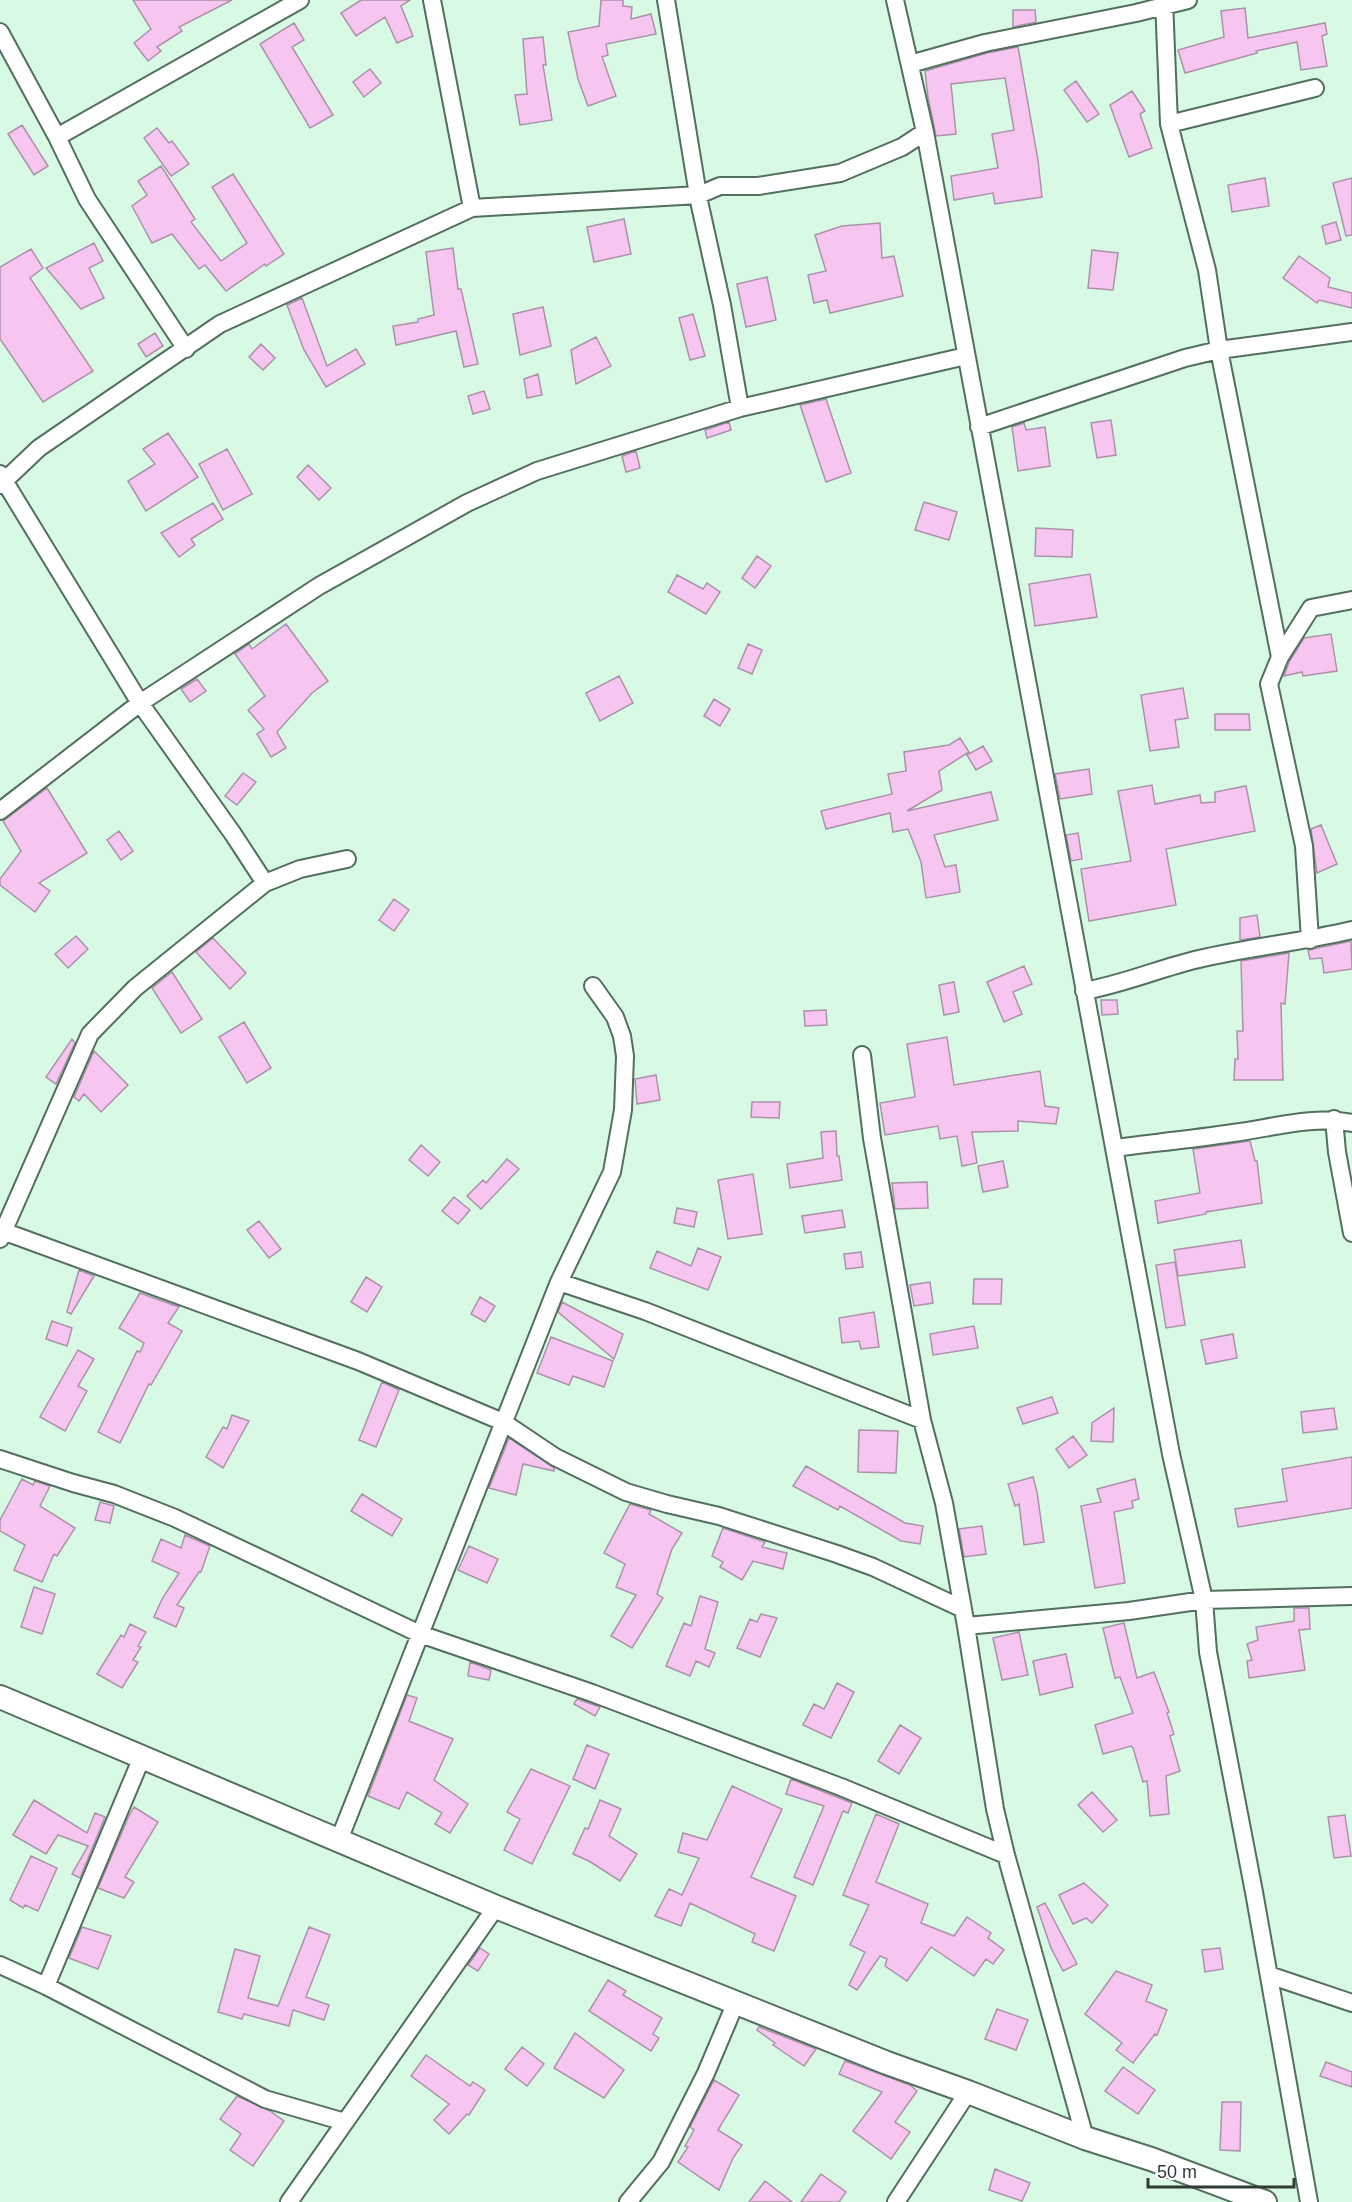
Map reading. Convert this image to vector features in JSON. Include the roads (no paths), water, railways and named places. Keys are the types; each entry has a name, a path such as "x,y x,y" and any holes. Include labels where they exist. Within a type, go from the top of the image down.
{"street":[{"path":"57,138 300,0"},
{"path":"432,0 472,208"},
{"path":"666,0 699,195 740,408"},
{"path":"895,0 925,132 1171,1454 1204,1600 1208,1652 1309,2202"},
{"path":"909,64 985,43 1165,3 1188,0"},
{"path":"1165,3 1169,124 1207,270 1219,350 1280,657"},
{"path":"0,32 87,199 186,349"},
{"path":"1169,124 1315,88"},
{"path":"265,883 140,703 2,480 39,448 220,324 472,208 699,195 720,186 758,186 812,179 840,173 902,147 925,132"},
{"path":"979,427 1185,358 1219,350 1352,332"},
{"path":"0,811 140,703 320,586 467,503 537,471 740,408 966,356"},
{"path":"1310,940 1304,846 1269,684 1280,657 1311,608 1352,600"},
{"path":"347,859 300,869 265,883 135,988 90,1034 1,1234 358,1361 503,1422 555,1456 626,1492 719,1516 873,1567 965,1618 1129,1611 1204,1600 1352,1596"},
{"path":"1084,991 1104,988 1197,959 1256,947 1310,940 1352,930"},
{"path":"339,1840 559,1282 612,1172 623,1110 625,1056 622,1036 615,1017 593,986"},
{"path":"862,1055 872,1138 922,1419 944,1503 965,1618 995,1809 1085,2138"},
{"path":"1114,1148 1334,1119 1352,1123"},
{"path":"1334,1119 1337,1152 1352,1233"},
{"path":"559,1282 645,1311 922,1419"},
{"path":"0,1459 114,1494 181,1521 420,1634 592,1693 841,1787 1006,1855"},
{"path":"0,1697 496,1907 887,2063 1085,2138 1151,2159 1265,2202"},
{"path":"46,1986 142,1757"},
{"path":"289,2202 496,1907"},
{"path":"0,1965 46,1986 265,2099 345,2122"},
{"path":"1269,1975 1352,2003"},
{"path":"628,2202 660,2162 706,2073 736,2002"},
{"path":"896,2202 968,2092"}]}
